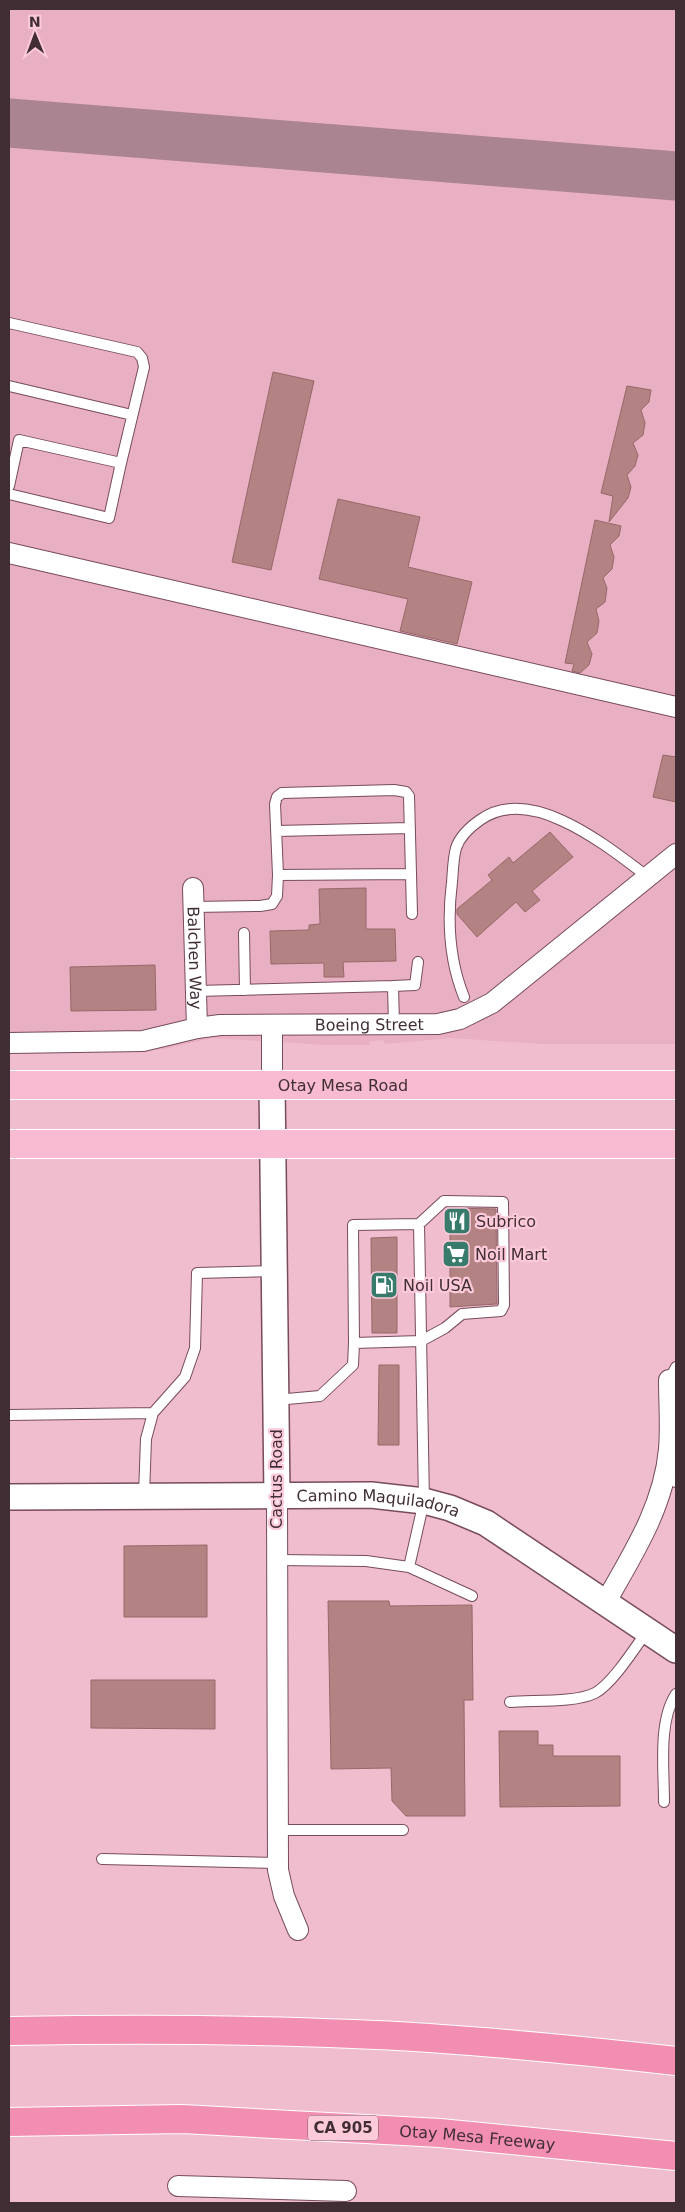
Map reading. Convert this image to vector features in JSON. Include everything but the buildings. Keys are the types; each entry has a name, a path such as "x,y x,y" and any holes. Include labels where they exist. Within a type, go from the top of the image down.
{"highway":[{"path":"9,2031 148,2029 354,2034 533,2046 676,2061"},
{"name":"Otay Mesa Freeway","path":"9,2122 182,2119 440,2133 676,2156"}],"main road":[{"name":"Otay Mesa Road","path":"9,1085 676,1085"},
{"path":"9,1144 676,1144"}],"street":[{"path":"9,553 676,707"},
{"name":"Boeing Street","path":"9,1042 143,1041 197,1028 272,1025 438,1024 476,1013 492,1003 676,854"},
{"name":"Balchen Way","path":"193,898 197,1028"},
{"name":"Cactus Road","path":"272,1025 278,1863 284,1896 298,1930"},
{"path":"605,1602 644,1535 656,1505 670,1480 669,1449 673,1373"},
{"name":"Camino Maquiladora","path":"9,1497 371,1495 424,1501 450,1508 486,1523 676,1650"},
{"path":"178,2186 281,2196 346,2192"}],"lane":[{"path":"9,323 137,352 142,358 144,367 109,518 9,494"},
{"path":"9,386 132,415"},
{"path":"9,486 14,439 121,463"},
{"path":"193,898 260,906 272,904 277,896 278,876 275,804 277,797 282,793 394,790 406,792 409,796 412,914"},
{"path":"464,997 457,980 449,936 449,907 456,848 468,828 486,815 519,808 540,811 601,841 648,877"},
{"path":"276,831 410,828"},
{"path":"278,876 411,874"},
{"path":"244,934 245,990"},
{"path":"196,991 415,985 418,962"},
{"path":"393,986 394,1025"},
{"path":"275,1400 320,1396 353,1365 353,1225 419,1224 444,1201 503,1202 504,1305 500,1311 462,1314 445,1328 421,1341 354,1343"},
{"path":"409,1567 424,1501 419,1224"},
{"path":"144,1496 146,1439 153,1414 185,1377 195,1348 197,1273 274,1271"},
{"path":"9,1415 153,1414"},
{"path":"277,1560 366,1561 409,1567 472,1596"},
{"path":"510,1702 582,1697 596,1693 623,1665 648,1630"},
{"path":"664,1802 666,1718 670,1704 676,1694"},
{"path":"278,1830 404,1830"},
{"path":"102,1859 278,1863"}],"shaded area":[{"path":"9,9 676,9 676,1044 541,1044 452,1038 384,1044 384,1040 370,1041 369,1045 326,1045 212,1038 164,1049 134,1052 9,1052"}],"taxiway":[{"path":"9,123 676,176"}],"place":[{"name":"Subrico","path":"457,1221"},
{"name":"Noil Mart","path":"456,1254"},
{"name":"Noil USA","path":"384,1285"}]}
